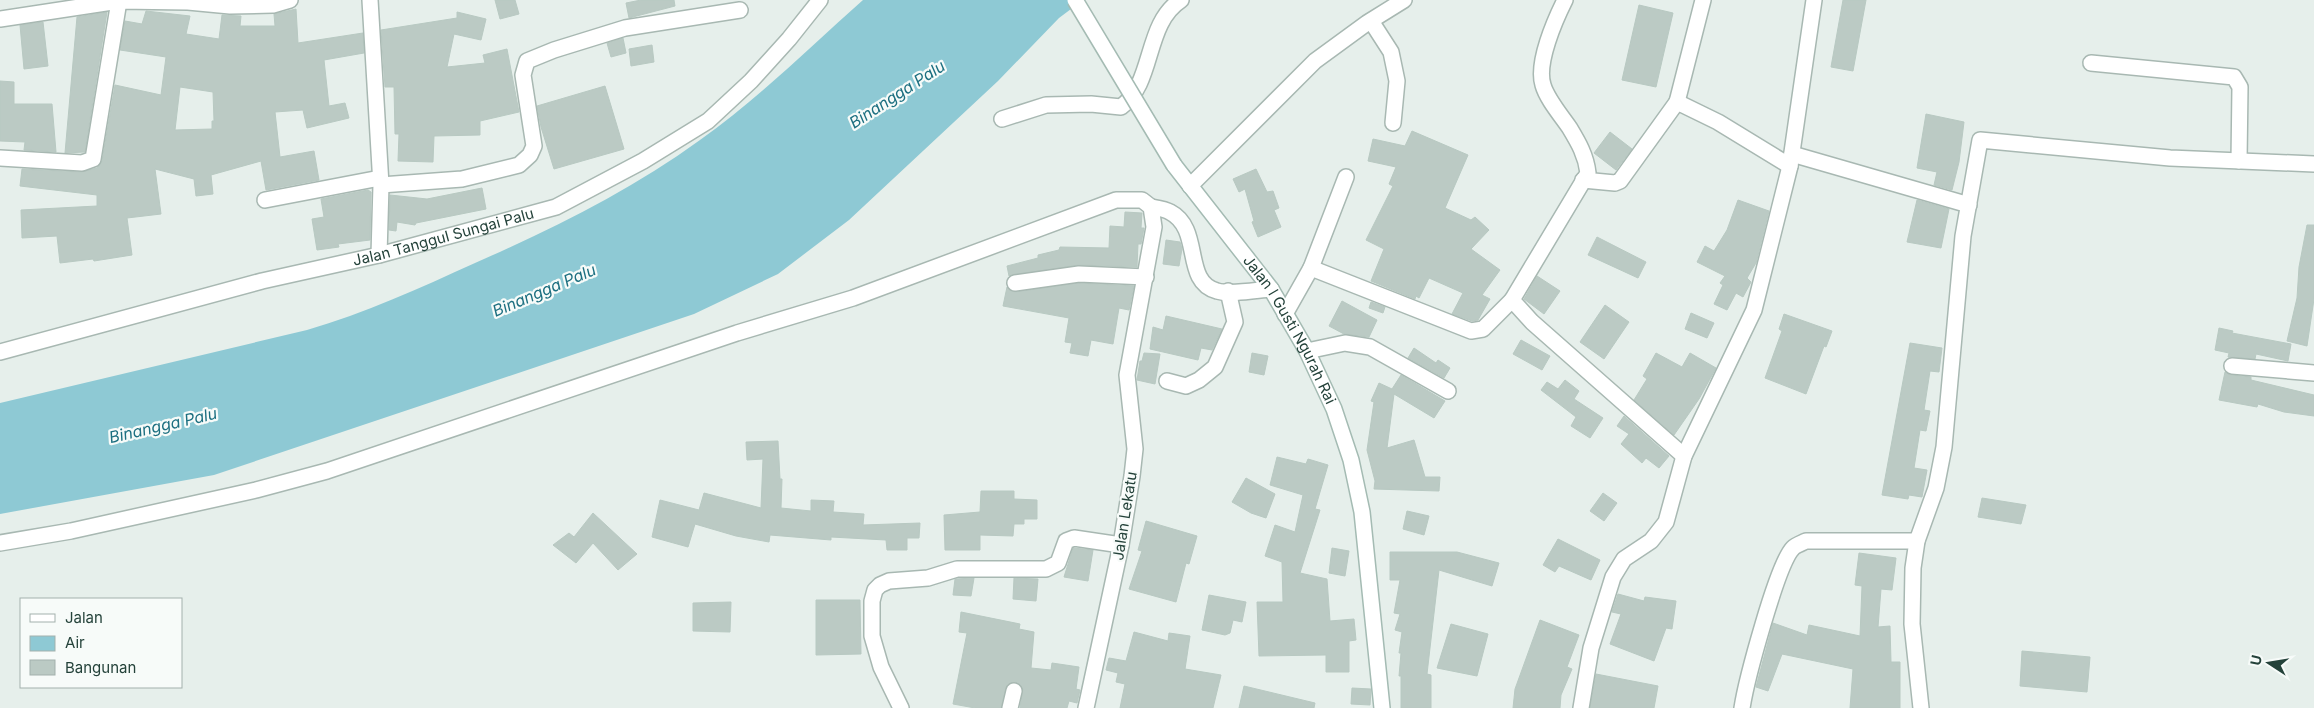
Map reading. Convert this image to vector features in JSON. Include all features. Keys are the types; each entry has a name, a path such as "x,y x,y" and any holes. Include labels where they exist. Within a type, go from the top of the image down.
{"street":[{"path":"0,19 119,1 188,1 230,6 273,5 290,0"},
{"path":"370,0 381,182 379,255"},
{"name":"Jalan Tanggul Sungai Palu","path":"0,352 262,281 379,255 556,206 644,161 708,121 751,82 790,39 820,0"},
{"name":"Jalan I Gusti Ngurah Rai","path":"1075,0 1174,165 1272,289 1285,314 1308,350 1334,409 1351,460 1362,512 1382,708"},
{"path":"1002,119 1046,104 1091,104 1121,108 1133,99 1165,17 1174,5 1181,0"},
{"path":"1190,186 1316,61 1371,21 1404,0"},
{"path":"1311,268 1471,331 1483,329 1512,300 1588,173 1586,160 1578,143 1544,88 1541,77 1542,62 1565,0"},
{"path":"1583,180 1615,183 1620,180 1677,102 1703,0"},
{"path":"1581,708 1591,648 1613,577 1624,559 1652,540 1666,522 1684,456 1754,310 1791,160 1814,0"},
{"path":"0,158 82,163 93,159 119,1"},
{"path":"265,200 381,182 462,179 519,165 530,155 534,146 523,75 527,61 554,50 625,28 740,10"},
{"path":"1371,21 1392,52 1397,81 1393,123"},
{"path":"2091,63 2234,77 2240,86 2239,161"},
{"path":"1677,102 1791,160 1969,205"},
{"path":"1921,708 1911,596 1917,541 1936,488 1944,447 1963,236 1980,140 2170,158 2314,164"},
{"path":"1285,314 1311,268 1346,178"},
{"path":"0,543 70,531 256,490 327,470 737,333 853,298 1116,200 1142,200 1151,207 1169,211 1184,224 1193,248 1196,272 1201,281 1218,292 1272,289"},
{"name":"Jalan Lekatu","path":"1086,708 1121,545 1135,449 1127,375 1154,227 1151,207"},
{"path":"1015,282 1079,274 1146,277"},
{"path":"1167,381 1186,386 1199,380 1215,367 1235,322 1228,291"},
{"path":"1512,300 1532,322 1684,456"},
{"path":"1308,350 1345,343 1370,347 1448,391"},
{"path":"2232,366 2314,373"},
{"path":"901,708 881,667 872,636 872,601 875,590 880,585 889,581 928,578 957,569 1046,569 1058,563 1066,540 1074,538 1121,545"},
{"path":"1742,708 1746,684 1782,568 1793,547 1806,541 1917,541"},
{"path":"1010,708 1014,691"}],"water":[{"name":"Binangga Palu","path":"863,0 1083,0 1059,18 998,81 849,220 778,274 694,314 214,475 0,514 0,403 307,330 413,291 534,236 619,192 700,140 763,90"}],"building":[{"path":"495,0 515,0 519,14 500,19"},
{"path":"641,0 674,0 675,6 629,18 626,3"},
{"path":"1843,0 1866,0 1853,71 1831,67"},
{"path":"1639,5 1673,13 1656,87 1622,80"},
{"path":"296,9 298,43 363,33 364,53 324,60 329,106 345,103 349,118 307,128 303,110 275,112 280,157 314,151 319,180 266,190 261,161 211,175 213,194 196,196 194,179 155,169 161,214 127,218 132,255 94,261 93,259 60,263 57,236 22,238 21,210 97,206 97,195 20,186 22,169 81,172 97,168 102,161 115,85 161,95 166,57 120,50 125,21 142,24 146,11 190,16 186,34 219,39 222,15 241,16 240,26 275,26 274,14","holes":["180,87 213,92 214,121 212,121 212,129 175,130"]},
{"path":"107,12 85,152 65,153 77,17"},
{"path":"457,12 486,19 481,40 454,34 447,67 485,63 483,55 507,49 519,112 480,121 480,135 434,136 433,162 398,161 399,134 395,134 394,87 385,87 381,30 457,18"},
{"path":"43,22 48,66 24,69 20,25"},
{"path":"623,38 626,53 611,57 607,43"},
{"path":"652,45 654,62 631,66 629,49"},
{"path":"0,81 14,82 14,104 52,104 56,152 24,150 25,142 0,141"},
{"path":"605,86 624,149 554,169 541,127 537,106"},
{"path":"1926,114 1964,122 1959,162 1952,190 1934,185 1937,172 1917,168"},
{"path":"1412,131 1468,155 1445,208 1471,220 1475,217 1489,230 1471,249 1500,270 1482,295 1490,299 1478,320 1472,321 1452,314 1463,293 1429,278 1419,298 1416,296 1415,299 1371,281 1384,249 1366,240 1393,186 1389,184 1396,167 1368,161 1373,139 1405,146"},
{"path":"1610,132 1632,149 1616,170 1594,153"},
{"path":"1256,169 1267,192 1273,191 1279,208 1274,210 1281,227 1258,237 1252,222 1254,221 1245,189 1239,192 1233,179"},
{"path":"482,188 486,209 416,223 415,225 397,222 396,231 389,230 390,195 427,199"},
{"path":"368,190 371,192 370,240 338,244 339,247 317,250 312,219 324,217 321,199"},
{"path":"1738,200 1769,211 1756,263 1747,278 1751,282 1743,297 1736,293 1727,310 1714,304 1723,285 1720,283 1725,276 1697,262 1705,246 1714,251 1727,230"},
{"path":"1917,200 1949,209 1941,248 1907,242"},
{"path":"1125,212 1142,213 1141,228 1144,228 1141,244 1138,244 1137,267 1078,265 1009,276 1007,266 1038,258 1038,255 1059,250 1060,247 1109,248 1110,226 1124,227"},
{"path":"2307,225 2314,225 2314,299 2307,346 2287,341 2297,298 2299,267"},
{"path":"1597,237 1646,262 1638,278 1588,255"},
{"path":"1166,240 1180,242 1182,249 1179,266 1163,264"},
{"path":"1537,276 1560,291 1544,314 1524,299"},
{"path":"1079,283 1134,286 1129,310 1119,308 1113,344 1091,340 1088,356 1070,353 1072,343 1065,342 1069,318 1003,306 1007,287 1011,291 1016,292"},
{"path":"1342,301 1377,320 1369,337 1344,334 1329,326"},
{"path":"1371,302 1385,307 1383,313 1369,308"},
{"path":"1605,305 1629,322 1604,359 1580,342"},
{"path":"1691,313 1714,323 1707,338 1685,329"},
{"path":"1784,314 1832,331 1826,347 1824,346 1806,394 1765,378 1782,331 1779,329"},
{"path":"1166,316 1222,329 1212,350 1201,348 1198,360 1150,349 1153,327 1163,330"},
{"path":"2219,328 2233,331 2232,333 2291,344 2288,361 2256,354 2255,359 2228,357 2229,353 2215,350"},
{"path":"1521,340 1550,356 1542,370 1513,354"},
{"path":"1910,343 1942,348 1939,372 1930,371 1924,410 1930,411 1926,431 1920,430 1914,468 1927,470 1922,497 1909,495 1908,499 1882,495"},
{"path":"1414,348 1436,363 1438,360 1450,368 1444,378 1408,358"},
{"path":"1144,353 1160,354 1155,384 1137,380 1140,361 1142,361"},
{"path":"1252,353 1268,356 1264,375 1249,372"},
{"path":"1656,353 1682,367 1690,353 1716,368 1699,399 1674,435 1634,400 1647,379 1643,376"},
{"path":"2225,372 2231,375 2251,377 2251,380 2314,395 2314,416 2284,412 2258,404 2257,407 2219,400"},
{"path":"1401,375 1445,401 1434,418 1394,394 1387,448 1414,440 1425,477 1440,477 1439,491 1374,489 1375,481 1367,450 1374,402 1371,401 1379,383 1392,389"},
{"path":"1565,380 1579,391 1574,399 1603,418 1590,438 1571,426 1576,417 1541,390 1547,382 1558,389"},
{"path":"1624,416 1669,456 1659,468 1646,458 1642,463 1621,444 1629,434 1617,426"},
{"path":"778,441 780,479 782,479 781,508 811,511 811,500 834,501 833,512 864,514 863,525 920,523 919,538 907,538 907,550 887,550 886,540 831,537 831,540 770,535 769,542 736,536 695,524 688,547 652,537 660,500 699,510 704,493 761,508 763,459 747,460 746,442"},
{"path":"1277,457 1306,464 1308,459 1328,465 1315,509 1320,510 1300,573 1327,579 1330,621 1354,619 1356,640 1349,641 1349,672 1326,672 1326,655 1259,656 1257,602 1283,602 1282,562 1265,556 1275,525 1295,532 1303,495 1270,485"},
{"path":"1246,478 1275,494 1266,518 1251,513 1232,502"},
{"path":"981,491 1014,491 1014,499 1037,500 1037,519 1024,519 1024,524 1014,524 1013,536 980,535 980,550 945,550 944,515 980,512"},
{"path":"1603,493 1617,503 1604,521 1590,511"},
{"path":"1982,498 2026,505 2021,524 1978,517"},
{"path":"1407,511 1429,516 1424,535 1403,529"},
{"path":"593,513 637,554 618,570 593,543 576,563 553,545 569,533 574,537"},
{"path":"1146,521 1197,536 1189,564 1186,563 1176,602 1129,589 1142,551 1138,550"},
{"path":"1558,539 1600,560 1591,580 1559,566 1555,572 1543,565"},
{"path":"1073,548 1093,550 1088,581 1064,577"},
{"path":"1332,548 1349,551 1345,576 1329,573"},
{"path":"1390,552 1457,552 1499,563 1492,586 1439,570 1427,674 1431,675 1431,708 1401,708 1401,676 1399,676 1401,653 1399,653 1402,632 1395,630 1400,614 1394,613 1400,580 1390,580"},
{"path":"1859,553 1896,558 1892,590 1881,589 1878,627 1890,626 1891,662 1900,662 1900,708 1850,708 1853,669 1782,654 1768,691 1756,687 1773,623 1807,635 1809,625 1860,636 1862,586 1855,585"},
{"path":"974,578 971,596 953,595 955,579"},
{"path":"1014,578 1038,579 1036,601 1013,599"},
{"path":"1618,594 1644,601 1645,597 1676,601 1672,629 1666,628 1654,661 1610,644 1621,614 1612,612"},
{"path":"1209,595 1246,602 1242,622 1233,620 1230,633 1225,635 1202,630"},
{"path":"816,600 860,600 861,654 816,655"},
{"path":"731,602 730,632 693,631 693,603"},
{"path":"961,612 1020,624 1019,629 1034,632 1031,668 1051,670 1052,663 1079,667 1076,689 1080,690 1077,703 1069,701 1067,708 1020,708 1023,689 1016,682 1007,685 1001,708 975,708 953,704 967,633 959,632"},
{"path":"1540,620 1579,635 1567,667 1572,669 1561,695 1560,708 1513,708 1515,689"},
{"path":"1451,624 1488,634 1477,676 1437,668"},
{"path":"1134,632 1168,641 1169,633 1190,636 1185,669 1221,675 1213,708 1120,708 1125,684 1116,682 1118,673 1106,670 1109,658 1126,661"},
{"path":"2022,651 2090,657 2087,692 2020,686"},
{"path":"1596,674 1658,686 1654,708 1590,708"},
{"path":"1244,686 1315,703 1314,708 1239,708"},
{"path":"1352,688 1371,689 1370,705 1351,704"}]}
